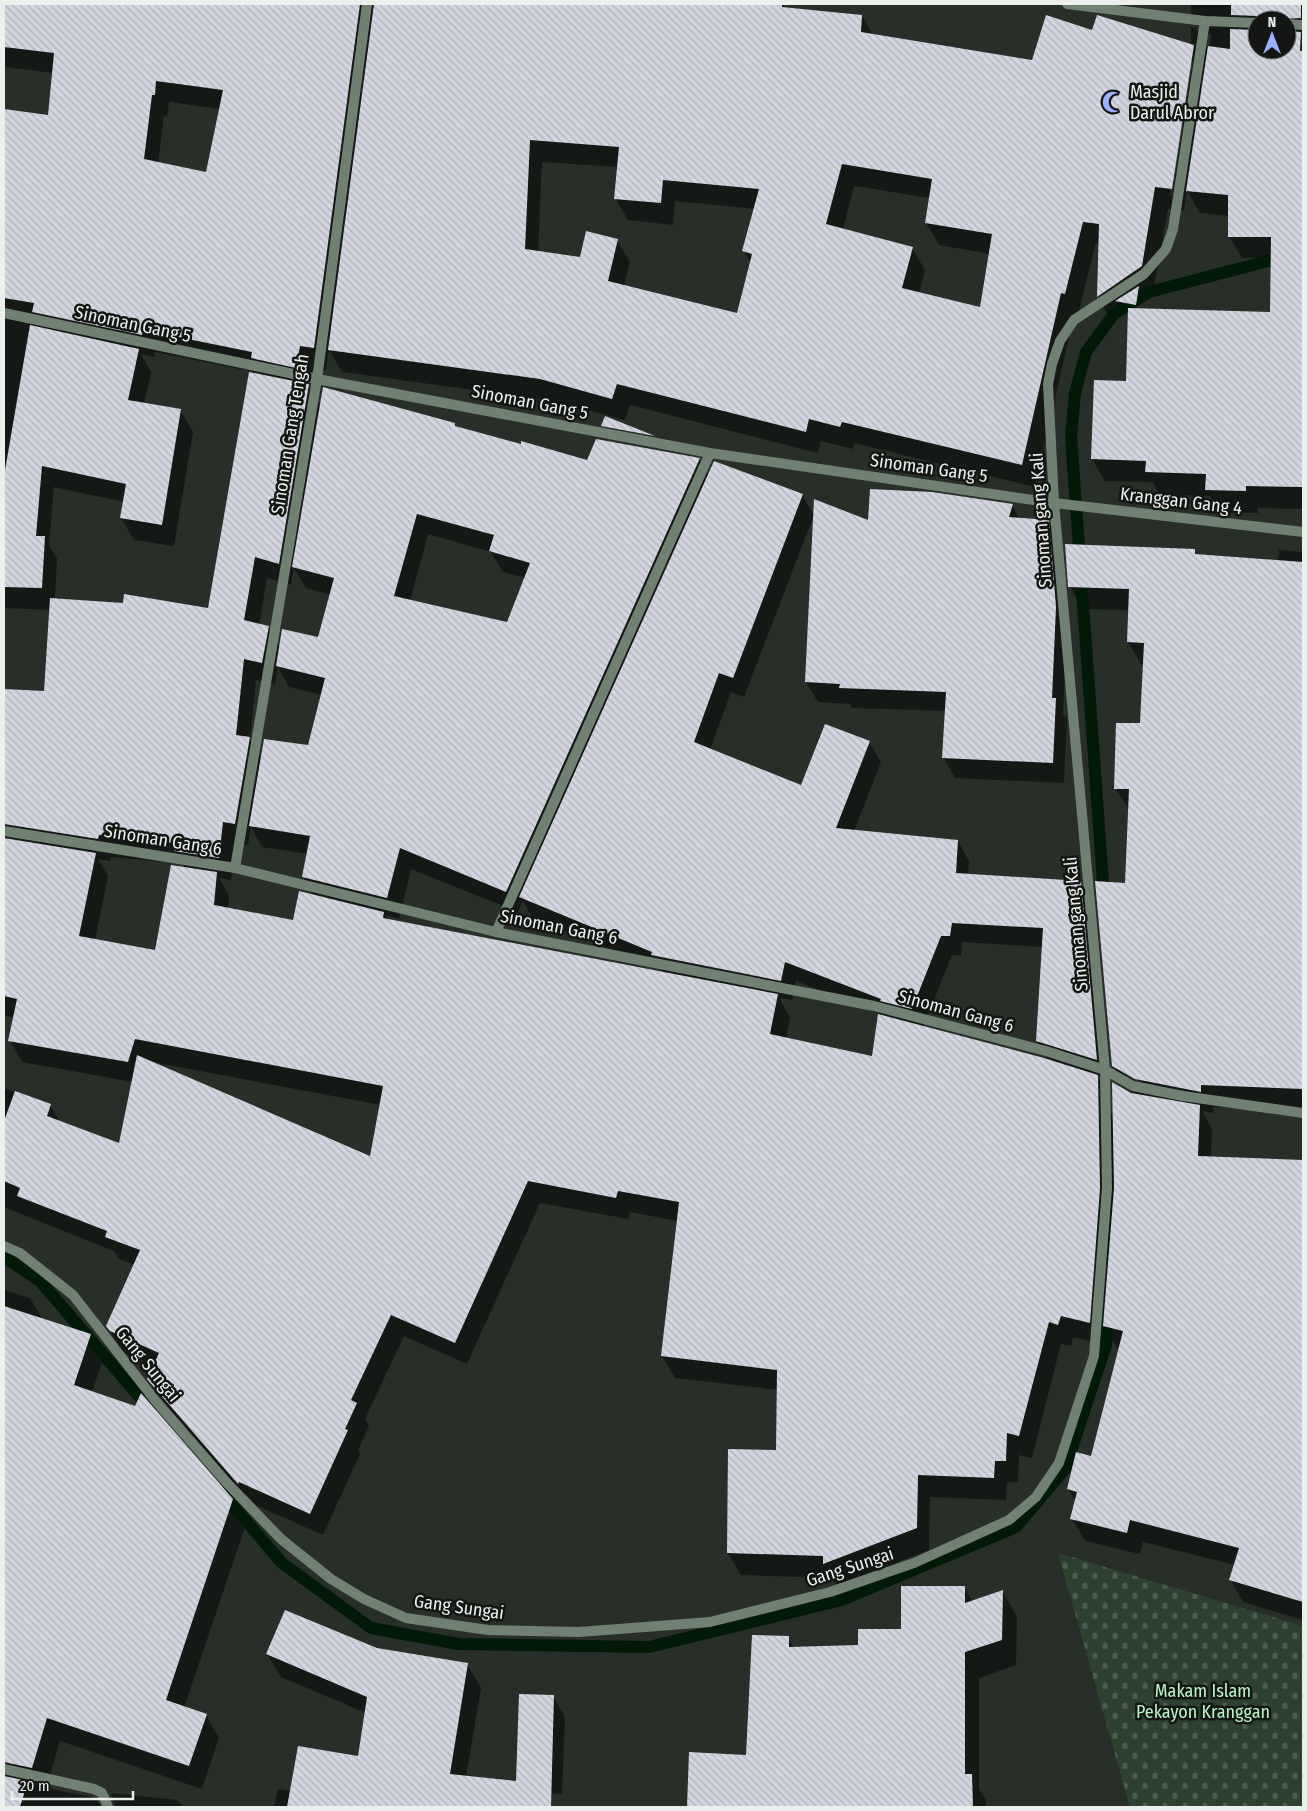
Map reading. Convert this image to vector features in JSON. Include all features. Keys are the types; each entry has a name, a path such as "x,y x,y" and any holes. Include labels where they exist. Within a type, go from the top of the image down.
{"street":[{"name":"Sinoman Gang Tengah","path":"235,868 317,379 367,4"},
{"path":"1067,4 1097,6 1204,22 1247,23"},
{"name":"Sinoman gang Kali","path":"1036,1497 1059,1463 1094,1356 1107,1188 1105,1070 1054,503 1048,384 1052,364 1060,341 1074,320 1144,274 1166,249 1172,229 1204,22"},
{"name":"Sinoman Gang 5","path":"4,313 317,379 710,453 1054,503"},
{"path":"496,932 710,453"},
{"name":"Kranggan Gang 4","path":"1054,503 1303,532"},
{"name":"Sinoman Gang 6","path":"4,831 235,868 496,932 874,1006 1046,1051 1105,1070 1133,1086 1182,1096 1303,1114"},
{"name":"Gang Sungai","path":"4,1246 20,1253 72,1295 154,1399 227,1483 281,1539 331,1580 364,1599 406,1618 488,1630 580,1632 710,1622 830,1592 914,1563 1009,1520 1036,1497"},
{"path":"4,1769 94,1789 102,1793 108,1807"}],"green space":[{"name":"Makam Islam Pekayon Kranggan","path":"1058,1553 1303,1626 1303,1807 1130,1807"}],"building":[{"path":"4,4 360,4 314,348 300,346 296,368 251,358 252,352 143,330 142,335 32,312 34,303 4,298 4,109 48,115 54,53 4,47","holes":["156,81 223,90 206,172 144,159 152,95 155,95"]},
{"path":"374,4 782,4 782,7 862,15 861,32 1032,60 1046,15 1092,30 1097,15 1194,45 1172,189 1155,187 1142,266 1097,297 1099,224 1083,222 1065,294 1061,293 1022,465 842,422 840,427 809,419 806,432 617,384 612,399 540,379 328,350","holes":["530,140 619,147 614,199 661,203 663,180 759,189 742,251 752,254 737,313 608,281 618,239 586,231 580,257 525,249","842,164 932,179 925,223 992,234 980,307 902,288 913,247 826,224"]},
{"path":"1231,4 1301,4 1301,18 1297,18 1297,10 1247,10 1247,16 1231,15"},
{"path":"1230,29 1247,30 1247,60 1297,60 1297,32 1301,32 1300,51 1303,51 1303,487 1246,486 1246,491 1205,490 1206,474 1145,472 1146,461 1091,459 1094,380 1126,381 1128,308 1270,312 1271,237 1228,237 1228,195 1186,191 1208,46 1230,49"},
{"path":"1139,286 1136,305 1115,301"},
{"path":"30,325 139,349 128,400 181,409 162,525 120,518 126,484 42,466 36,536 45,536 42,588 4,587 4,476"},
{"path":"249,372 309,384 279,564 255,557 244,620 269,626 262,663 244,659 236,735 250,737 235,824 223,822 219,858 174,851 175,843 99,835 98,839 4,824 4,689 44,691 50,598 123,603 124,594 208,608"},
{"path":"323,387 455,423 455,426 521,444 521,441 587,460 596,439 700,458 506,892 400,848 387,898 302,877 310,836 249,826 264,739 308,745 325,678 276,666 282,629 318,637 334,578 292,567","holes":["417,514 494,535 489,551 530,563 507,622 394,596"]},
{"path":"605,416 655,436 601,426"},
{"path":"714,461 803,494 733,678 719,673 694,742 801,785 825,724 870,741 836,828 958,840 956,873 1081,881 1097,1060 1036,1041 1043,928 952,923 950,936 941,936 912,1009 880,1001 881,999 785,962 781,981 651,955 652,952 519,897"},
{"path":"870,489 932,492 1013,504 1009,517 1049,520 1056,607 1052,698 1056,698 1053,763 942,758 946,692 839,688 840,684 805,682 814,499 868,520"},
{"path":"1065,544 1195,549 1195,554 1303,562 1303,1089 1201,1085 1201,1092 1135,1079 1112,1066 1095,881 1125,883 1129,789 1114,789 1116,723 1140,723 1144,643 1127,642 1129,589 1068,587"},
{"path":"4,838 96,853 79,936 155,950 171,865 217,872 214,905 293,920 299,891 384,912 383,918 778,994 770,1034 872,1056 878,1014 1044,1058 1098,1075 1100,1188 1090,1323 1061,1316 1058,1325 1049,1322 1019,1436 1007,1433 1006,1461 995,1461 994,1478 918,1475 917,1528 823,1564 823,1556 727,1553 728,1449 776,1450 777,1370 661,1356 679,1202 618,1191 616,1198 528,1181 455,1343 391,1315 351,1400 357,1403 345,1429 348,1430 310,1514 239,1482 238,1484 147,1379 159,1353 110,1331 106,1326 140,1250 105,1237 107,1231 17,1196 20,1188 4,1181 4,1121 15,1091 51,1104 47,1116 119,1143 137,1055 370,1156 383,1086 135,1039 128,1062 8,1041 17,999 4,996"},
{"path":"1112,1082 1131,1093 1200,1105 1198,1156 1303,1160 1303,1602 1229,1580 1239,1548 1130,1520 1127,1533 1070,1519 1077,1492 1067,1489 1076,1452 1091,1456 1123,1331 1103,1326 1114,1188"},
{"path":"4,1306 91,1334 74,1385 135,1406 141,1393 233,1499 166,1700 207,1714 189,1766 47,1718 32,1768 4,1762"},
{"path":"901,1586 965,1586 965,1603 1003,1590 1002,1640 965,1652 965,1774 972,1774 973,1807 687,1807 689,1752 746,1755 752,1635 789,1636 789,1647 858,1645 858,1629 901,1629"},
{"path":"285,1610 377,1648 468,1663 450,1774 516,1781 519,1694 554,1695 551,1807 287,1807 298,1746 358,1756 367,1697 266,1654"},
{"path":"4,1776 28,1781 20,1807 4,1807"}],"waterway":[{"path":"1104,897 1071,436 1075,393 1086,352 1114,314 1149,292 1303,252"},
{"path":"1109,1259 1114,1119"},
{"path":"4,1257 40,1281 150,1409"},
{"path":"222,1493 282,1563 371,1628 459,1644 649,1647 842,1600 1016,1527 1065,1469 1106,1345 1108,1311"}],"place":[{"name":"Masjid Darul Abror","path":"1113,102"}]}
